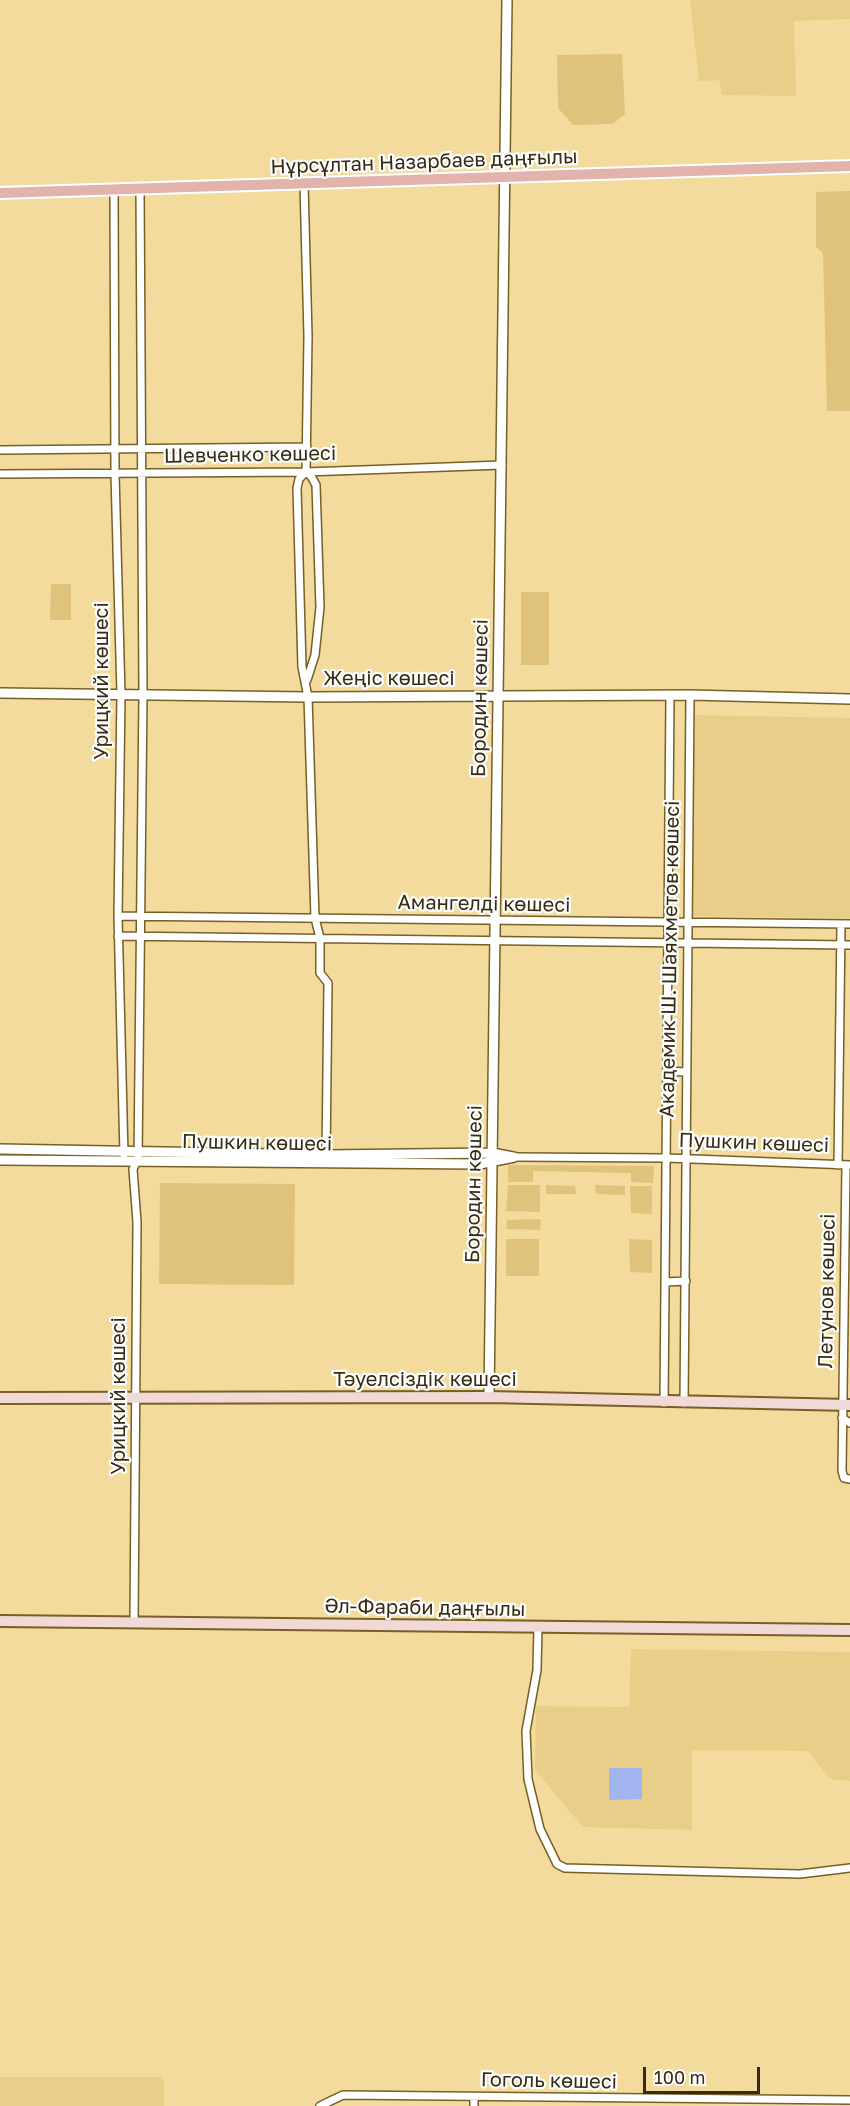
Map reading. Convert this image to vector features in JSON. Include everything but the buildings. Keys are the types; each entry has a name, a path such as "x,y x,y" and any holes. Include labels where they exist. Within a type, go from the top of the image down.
{"main road":[{"name":"Нұрсұлтан Назарбаев даңғылы","path":"0,193 850,166"},
{"name":"Тәуелсіздік көшесі","path":"0,1398 489,1397 846,1405"},
{"name":"Әл-Фараби даңғылы","path":"0,1621 850,1630"}],"street":[{"name":"Бородин көшесі","path":"489,1397 507,0"},
{"path":"304,184 308,336 307,447 306,472 299,479 297,488 302,667 307,680 308,697 315,918 320,938 320,973 328,984 326,1159"},
{"name":"Урицкий көшесі","path":"134,1622 137,1222 133,1169 138,1155 143,694 144,450 141,189"},
{"name":"Урицкий көшесі","path":"114,190 115,474 121,694 118,936 124,1155"},
{"name":"Шевченко көшесі","path":"0,450 307,447"},
{"name":"Шевченко көшесі","path":"0,474 306,472 502,465"},
{"path":"306,472 312,476 316,485 320,607 315,656 307,680"},
{"name":"Жеңіс көшесі","path":"0,693 308,697 690,695 850,699"},
{"name":"Академик Ш. Шаяхметов көшесі","path":"684,1403 686,922 690,695"},
{"name":"Академик Ш. Шаяхметов көшесі","path":"664,1402 670,696"},
{"name":"Амангелді көшесі","path":"118,916 850,924"},
{"name":"Летунов көшесі","path":"841,924 846,1405 842,1418 843,1471 844,1478 850,1479"},
{"name":"Амангелді көшесі","path":"118,936 850,945"},
{"path":"667,1071 686,1072"},
{"name":"Пушкин көшесі","path":"0,1149 124,1155"},
{"path":"124,1155 133,1169"},
{"name":"Пушкин көшесі","path":"0,1160 124,1155 326,1159 514,1157 667,1158 845,1165"},
{"path":"665,1282 686,1281"},
{"path":"842,1418 850,1423"},
{"path":"538,1627 537,1670 526,1731 528,1779 540,1829 557,1864 565,1868 800,1874 850,1868"},
{"name":"Гоголь көшесі","path":"321,2105 343,2095 655,2102 847,2102"},
{"path":"474,2097 474,2106"},
{"path":"501,2097 501,2106"}],"shaded area":[{"path":"690,0 850,0 850,19 794,21 796,96 722,95 719,80 699,81"},
{"path":"622,54 625,114 613,124 573,125 558,108 557,55"},
{"path":"850,191 850,411 827,411 823,253 816,247 816,192"},
{"path":"51,584 71,584 71,620 50,620"},
{"path":"521,592 549,592 549,665 521,665"},
{"path":"695,715 850,718 850,918 691,916"},
{"path":"508,1165 654,1166 653,1183 631,1182 631,1173 533,1171 533,1182 508,1182"},
{"path":"160,1183 295,1184 294,1285 159,1284"},
{"path":"508,1185 540,1185 540,1212 506,1211"},
{"path":"546,1185 575,1186 576,1194 546,1194"},
{"path":"595,1185 625,1186 625,1195 596,1194"},
{"path":"630,1186 652,1186 652,1214 631,1213"},
{"path":"541,1219 540,1230 506,1229 507,1220"},
{"path":"506,1239 539,1239 539,1276 506,1276"},
{"path":"629,1239 652,1240 652,1273 630,1272"},
{"path":"631,1649 850,1652 850,1781 830,1779 808,1751 692,1750 692,1830 583,1827 535,1770 536,1706 629,1707"},
{"path":"0,2077 160,2077 164,2082 164,2106 0,2106"}],"water":[{"path":"609,1768 642,1768 642,1799 609,1800"}]}
